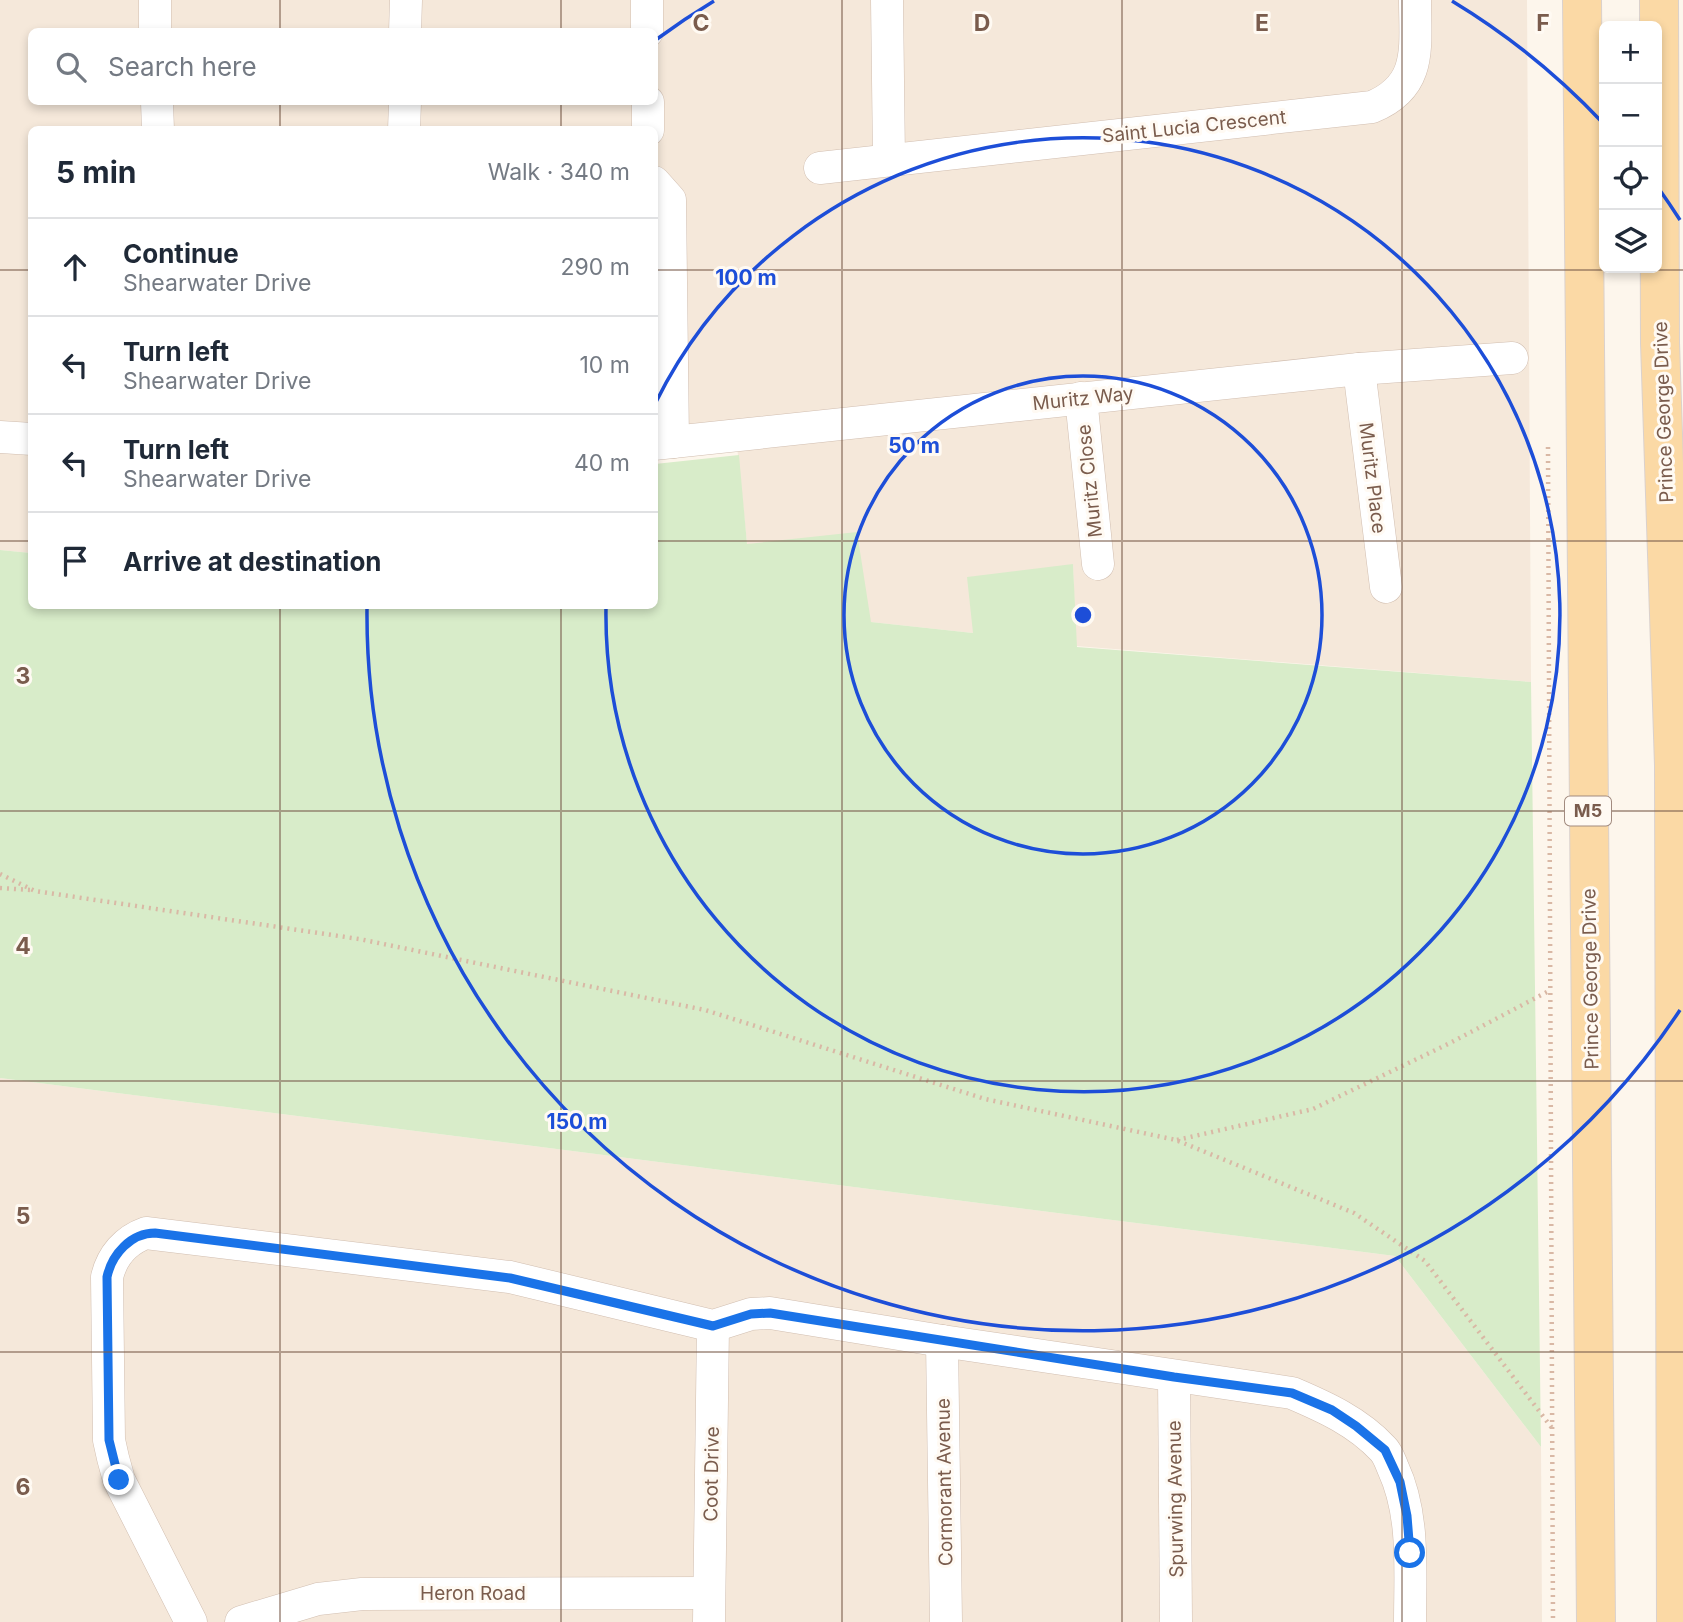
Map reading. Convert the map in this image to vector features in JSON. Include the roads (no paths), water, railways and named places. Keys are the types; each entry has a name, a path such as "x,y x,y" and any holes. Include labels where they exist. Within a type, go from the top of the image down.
{"main road":[{"name":"Prince George Drive","path":"1582,0 1596,1622"},
{"name":"Prince George Drive","path":"1660,0 1660,343 1674,765 1676,1622"}],"street":[{"path":"155,0 155,28"},
{"path":"405,28 406,0"},
{"path":"647,0 648,28"},
{"path":"887,0 890,159"},
{"name":"Saint Lucia Crescent","path":"820,168 1371,107 1388,100 1399,91 1408,76 1415,45 1415,0"},
{"path":"157,105 158,126"},
{"path":"404,126 405,105"},
{"path":"648,105 648,126"},
{"path":"658,186 670,200 664,443"},
{"name":"Muritz Way","path":"664,443 1359,369 1512,358"},
{"name":"Muritz Place","path":"1359,369 1387,587"},
{"name":"Muritz Close","path":"1081,398 1098,564"},
{"path":"0,437 28,439"},
{"path":"191,1622 119,1480 109,1440 109,1267 122,1247 139,1235 155,1233 510,1278 713,1326 751,1314 770,1313 1292,1393 1332,1410 1385,1450 1400,1482 1407,1516 1410,1622"},
{"name":"Coot Drive","path":"709,1608 713,1326"},
{"name":"Cormorant Avenue","path":"942,1341 946,1622"},
{"name":"Spurwing Avenue","path":"1174,1377 1176,1622"},
{"name":"Heron Road","path":"241,1622 322,1611 362,1594 709,1608"}]}
